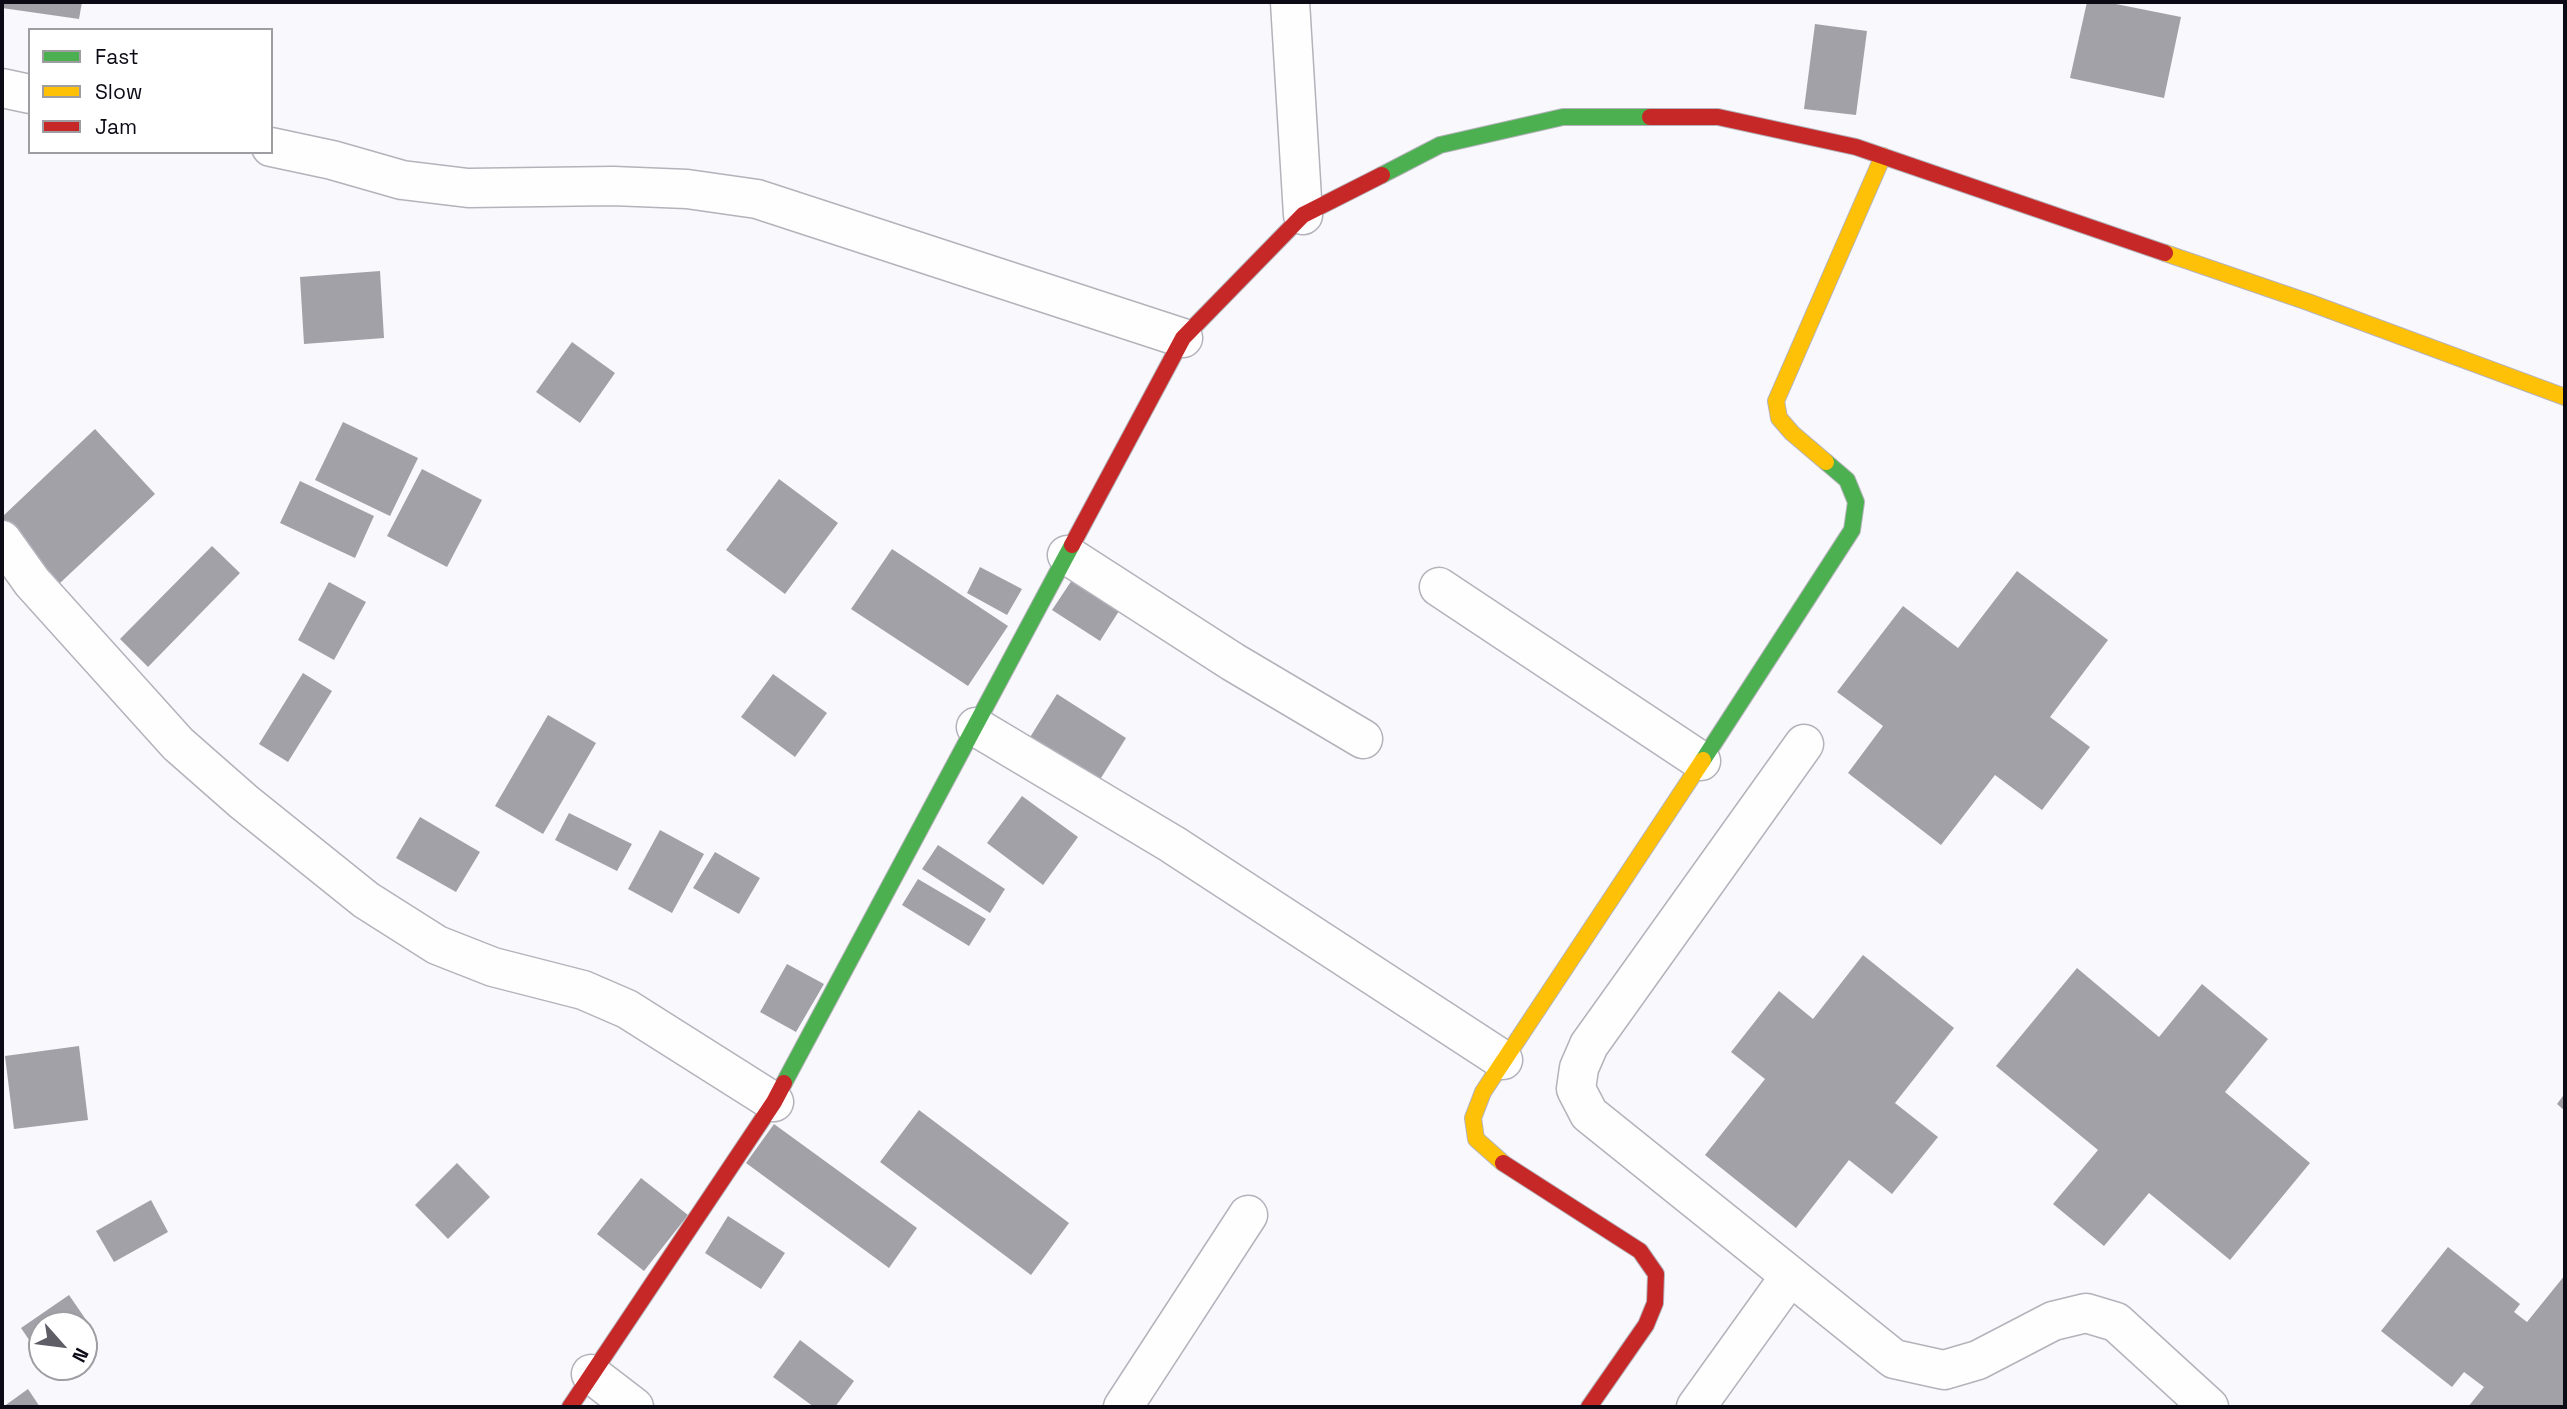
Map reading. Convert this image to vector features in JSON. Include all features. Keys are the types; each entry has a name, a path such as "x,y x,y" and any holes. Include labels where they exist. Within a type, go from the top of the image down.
{"street":[{"path":"1290,2 1303,215"},
{"path":"2,88 28,94"},
{"path":"570,1407 774,1102 1183,338 1303,215 1440,145 1563,117 1717,117 1856,146 2308,302 2565,397"},
{"path":"273,147 332,160 402,180 468,188 613,186 687,189 757,200 1183,338"},
{"path":"1589,1407 1646,1325 1655,1303 1656,1274 1640,1251 1499,1160 1476,1139 1473,1118 1483,1092 1503,1060 1852,530 1856,502 1847,480 1792,433 1779,418 1776,401 1883,156"},
{"path":"2,540 32,582 178,744 244,802 366,900 437,945 493,967 583,990 627,1009 774,1102"},
{"path":"1068,555 1233,662 1363,739"},
{"path":"1439,587 1701,761"},
{"path":"976,727 1172,844 1503,1060"},
{"path":"1804,744 1589,1045 1579,1068 1577,1089 1589,1114 1894,1359 1944,1370 1978,1360 2053,1321 2086,1314 2116,1322 2209,1407"},
{"path":"1123,1407 1248,1215"},
{"path":"1696,1407 1790,1276"},
{"path":"592,1374 635,1407"}],"building":[{"path":"2,2 82,2 79,19 2,8"},
{"path":"2087,2 2106,2 2181,17 2164,98 2070,78"},
{"path":"1815,24 1867,31 1856,115 1804,109"},
{"path":"380,271 384,338 304,344 300,277"},
{"path":"572,342 615,373 580,423 536,392"},
{"path":"343,422 418,458 390,516 315,480"},
{"path":"95,429 155,494 60,583 2,517"},
{"path":"422,469 482,500 447,567 387,536"},
{"path":"779,479 838,523 785,594 726,550"},
{"path":"300,481 374,516 355,558 280,523"},
{"path":"212,546 240,573 148,667 120,639"},
{"path":"892,549 1008,626 968,686 851,609"},
{"path":"980,567 1022,589 1007,615 967,593"},
{"path":"2017,571 2108,640 2050,717 2090,747 2042,810 1995,775 1941,845 1848,773 1883,726 1837,692 1903,606 1958,648"},
{"path":"1072,580 1119,611 1100,641 1052,610"},
{"path":"329,582 366,602 334,660 298,640"},
{"path":"303,673 332,691 288,762 259,744"},
{"path":"773,674 827,713 795,757 741,717"},
{"path":"1057,694 1126,738 1091,794 1022,750"},
{"path":"548,715 596,743 543,834 495,806"},
{"path":"1022,796 1078,837 1043,885 987,843"},
{"path":"569,813 632,844 617,871 555,840"},
{"path":"420,817 480,852 456,892 396,858"},
{"path":"660,830 704,854 672,913 628,889"},
{"path":"938,845 1005,889 990,913 922,869"},
{"path":"715,852 760,878 739,914 693,888"},
{"path":"918,879 986,919 969,946 902,905"},
{"path":"1863,955 1954,1028 1895,1103 1938,1137 1892,1194 1849,1160 1796,1228 1705,1155 1765,1079 1731,1052 1779,991 1813,1019"},
{"path":"787,964 824,984 796,1032 760,1012"},
{"path":"2077,968 2159,1037 2202,984 2268,1039 2225,1092 2310,1163 2230,1260 2149,1193 2104,1246 2053,1204 2098,1150 1996,1066"},
{"path":"79,1046 88,1120 14,1129 5,1056"},
{"path":"2565,1093 2565,1111 2557,1104"},
{"path":"919,1110 1069,1223 1031,1275 880,1162"},
{"path":"774,1124 917,1228 889,1268 746,1163"},
{"path":"457,1163 490,1197 448,1239 415,1205"},
{"path":"641,1178 688,1215 644,1271 597,1234"},
{"path":"151,1200 168,1232 114,1262 96,1231"},
{"path":"728,1216 785,1253 761,1289 705,1253"},
{"path":"2448,1247 2520,1304 2514,1312 2527,1322 2565,1275 2565,1407 2468,1407 2484,1387 2464,1372 2452,1387 2381,1331"},
{"path":"69,1295 80,1311 46,1311"},
{"path":"28,1323 28,1338 21,1328"},
{"path":"800,1340 854,1381 835,1407 814,1407 773,1377"},
{"path":"28,1389 40,1407 3,1407"}],"traffic: fast":[{"path":"1382,175 1440,145 1563,117 1650,117"},
{"path":"1703,760 1852,530 1856,502 1847,480 1826,462"},
{"path":"784,1083 1072,545"}],"traffic: slow":[{"path":"1826,462 1779,418 1776,401 1883,156"},
{"path":"2165,253 2308,302 2565,397"},
{"path":"1503,1163 1476,1139 1473,1118 1483,1092 1703,760"}],"traffic: jam":[{"path":"1650,117 1718,117 1856,147 2165,253"},
{"path":"1072,545 1183,338 1303,215 1382,175"},
{"path":"570,1407 774,1102 784,1083"},
{"path":"1503,1163 1640,1251 1656,1274 1655,1303 1646,1325 1589,1407"}]}
